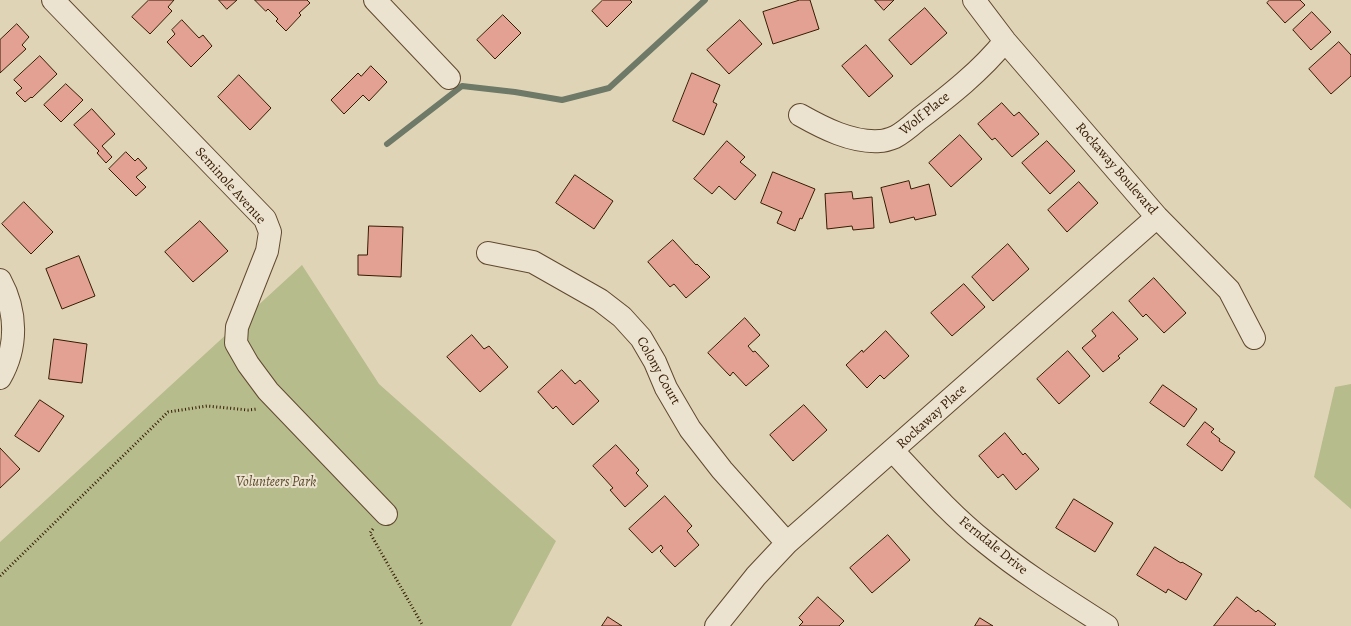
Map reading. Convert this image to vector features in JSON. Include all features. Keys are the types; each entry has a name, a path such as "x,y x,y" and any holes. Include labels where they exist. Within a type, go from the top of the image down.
{"street":[{"name":"Seminole Avenue","path":"53,0 265,219 270,232 267,251 237,327 236,343 248,364 268,391 386,514"},
{"path":"375,0 449,78"},
{"name":"Rockaway Boulevard","path":"974,0 1005,41 1157,217 1229,290 1254,338"},
{"name":"Wolf Place","path":"800,115 841,134 868,142 882,141 895,137 936,106 992,57 1005,41"},
{"name":"Rockaway Place","path":"716,626 756,576 788,544 1157,217"},
{"name":"Colony Court","path":"488,253 533,262 600,300 622,317 641,338 655,362 666,388 690,429 722,470 788,544"},
{"path":"0,280 9,299 13,325 11,354 0,378"},
{"name":"Ferndale Drive","path":"893,451 949,510 984,542 1028,575 1107,626"}],"path":[{"path":"0,576 168,412 207,406 248,410 283,406"},
{"path":"386,514 370,533 423,626"}],"green space":[{"name":"Volunteers Park","path":"302,265 379,384 556,541 511,626 0,626 0,542"},
{"path":"1351,384 1351,509 1314,477 1335,387"}],"building":[{"path":"149,0 174,0 168,7 172,11 150,34 132,17"},
{"path":"219,0 237,0 227,9"},
{"path":"255,0 307,0 310,3 299,13 301,15 286,31 268,9 266,11"},
{"path":"603,0 630,0 632,2 607,27 592,11"},
{"path":"800,0 810,0 819,29 773,44 763,12"},
{"path":"875,0 894,0 884,10"},
{"path":"1270,0 1300,0 1305,5 1285,23 1267,3"},
{"path":"925,8 947,33 911,65 889,40"},
{"path":"1312,12 1331,32 1311,50 1293,30"},
{"path":"503,15 521,33 495,59 477,40"},
{"path":"182,20 199,38 203,35 212,46 191,67 167,42 175,34 172,30"},
{"path":"740,20 762,44 729,74 707,50"},
{"path":"17,24 29,37 22,45 26,49 0,73 0,40"},
{"path":"1339,42 1351,55 1351,76 1331,94 1309,69"},
{"path":"866,45 893,76 869,97 842,66"},
{"path":"40,56 57,74 32,98 25,102 16,93 22,88 14,80"},
{"path":"371,66 387,82 369,101 363,95 344,114 331,100 358,73 361,76"},
{"path":"692,73 720,85 713,102 717,104 704,135 673,121"},
{"path":"239,75 271,108 250,130 218,97"},
{"path":"66,84 83,100 61,122 44,105"},
{"path":"1002,103 1014,116 1019,112 1039,134 1012,157 995,138 992,140 978,124"},
{"path":"92,109 115,134 102,146 112,157 106,163 97,153 99,151 74,125"},
{"path":"960,135 982,159 951,187 929,163"},
{"path":"727,141 745,157 740,162 756,175 735,200 719,186 712,194 694,179"},
{"path":"1047,141 1075,171 1050,194 1022,163"},
{"path":"126,152 135,161 138,158 147,168 136,177 146,187 136,196 109,169"},
{"path":"773,172 815,189 795,231 777,223 782,212 761,203"},
{"path":"575,175 613,201 594,229 556,203"},
{"path":"909,181 911,189 929,184 936,215 915,220 914,217 890,223 881,188"},
{"path":"1079,182 1098,203 1067,232 1048,210"},
{"path":"852,192 853,199 872,197 874,228 853,230 852,226 827,229 825,194"},
{"path":"24,202 53,232 31,254 2,224"},
{"path":"200,221 228,251 193,282 165,252"},
{"path":"369,226 403,227 401,277 358,275 358,255 367,255"},
{"path":"673,240 710,277 686,298 674,284 670,287 648,262"},
{"path":"1008,244 1029,269 993,301 972,277"},
{"path":"79,256 95,296 62,309 46,269"},
{"path":"1154,278 1186,313 1164,333 1146,314 1143,317 1129,301"},
{"path":"964,284 985,307 952,336 931,313"},
{"path":"1113,312 1138,339 1103,372 1082,348 1096,336 1092,331"},
{"path":"745,318 760,335 748,346 769,366 746,386 733,372 730,376 708,353"},
{"path":"886,331 909,356 884,379 880,375 867,388 846,365"},
{"path":"472,335 484,349 489,346 508,367 480,392 447,357"},
{"path":"54,339 87,344 82,383 49,379"},
{"path":"1068,351 1090,376 1059,404 1037,379"},
{"path":"562,370 575,384 580,380 599,401 573,425 556,406 553,409 538,392"},
{"path":"1163,385 1197,409 1184,427 1150,403"},
{"path":"40,400 64,416 39,452 15,436"},
{"path":"804,405 827,430 793,461 770,435"},
{"path":"1205,422 1214,429 1211,432 1220,439 1219,441 1235,452 1222,471 1187,445"},
{"path":"1005,433 1023,455 1025,453 1039,469 1016,490 1003,474 998,478 979,456"},
{"path":"616,445 639,470 636,473 648,486 625,507 610,490 613,488 593,466"},
{"path":"0,448 20,469 0,488"},
{"path":"665,496 692,526 687,531 699,545 675,567 660,551 663,548 661,545 652,553 629,529"},
{"path":"1074,499 1113,523 1095,552 1056,528"},
{"path":"888,535 910,560 872,593 850,568"},
{"path":"1155,547 1202,574 1186,600 1168,589 1166,593 1137,575"},
{"path":"818,597 844,621 839,626 799,626 803,622 799,618"},
{"path":"1237,597 1256,612 1258,610 1276,624 1274,626 1214,626"},
{"path":"608,617 622,626 602,626"},
{"path":"980,618 993,626 975,626"}],"waterway":[{"path":"387,144 462,86 562,100 609,88 705,0"}]}
